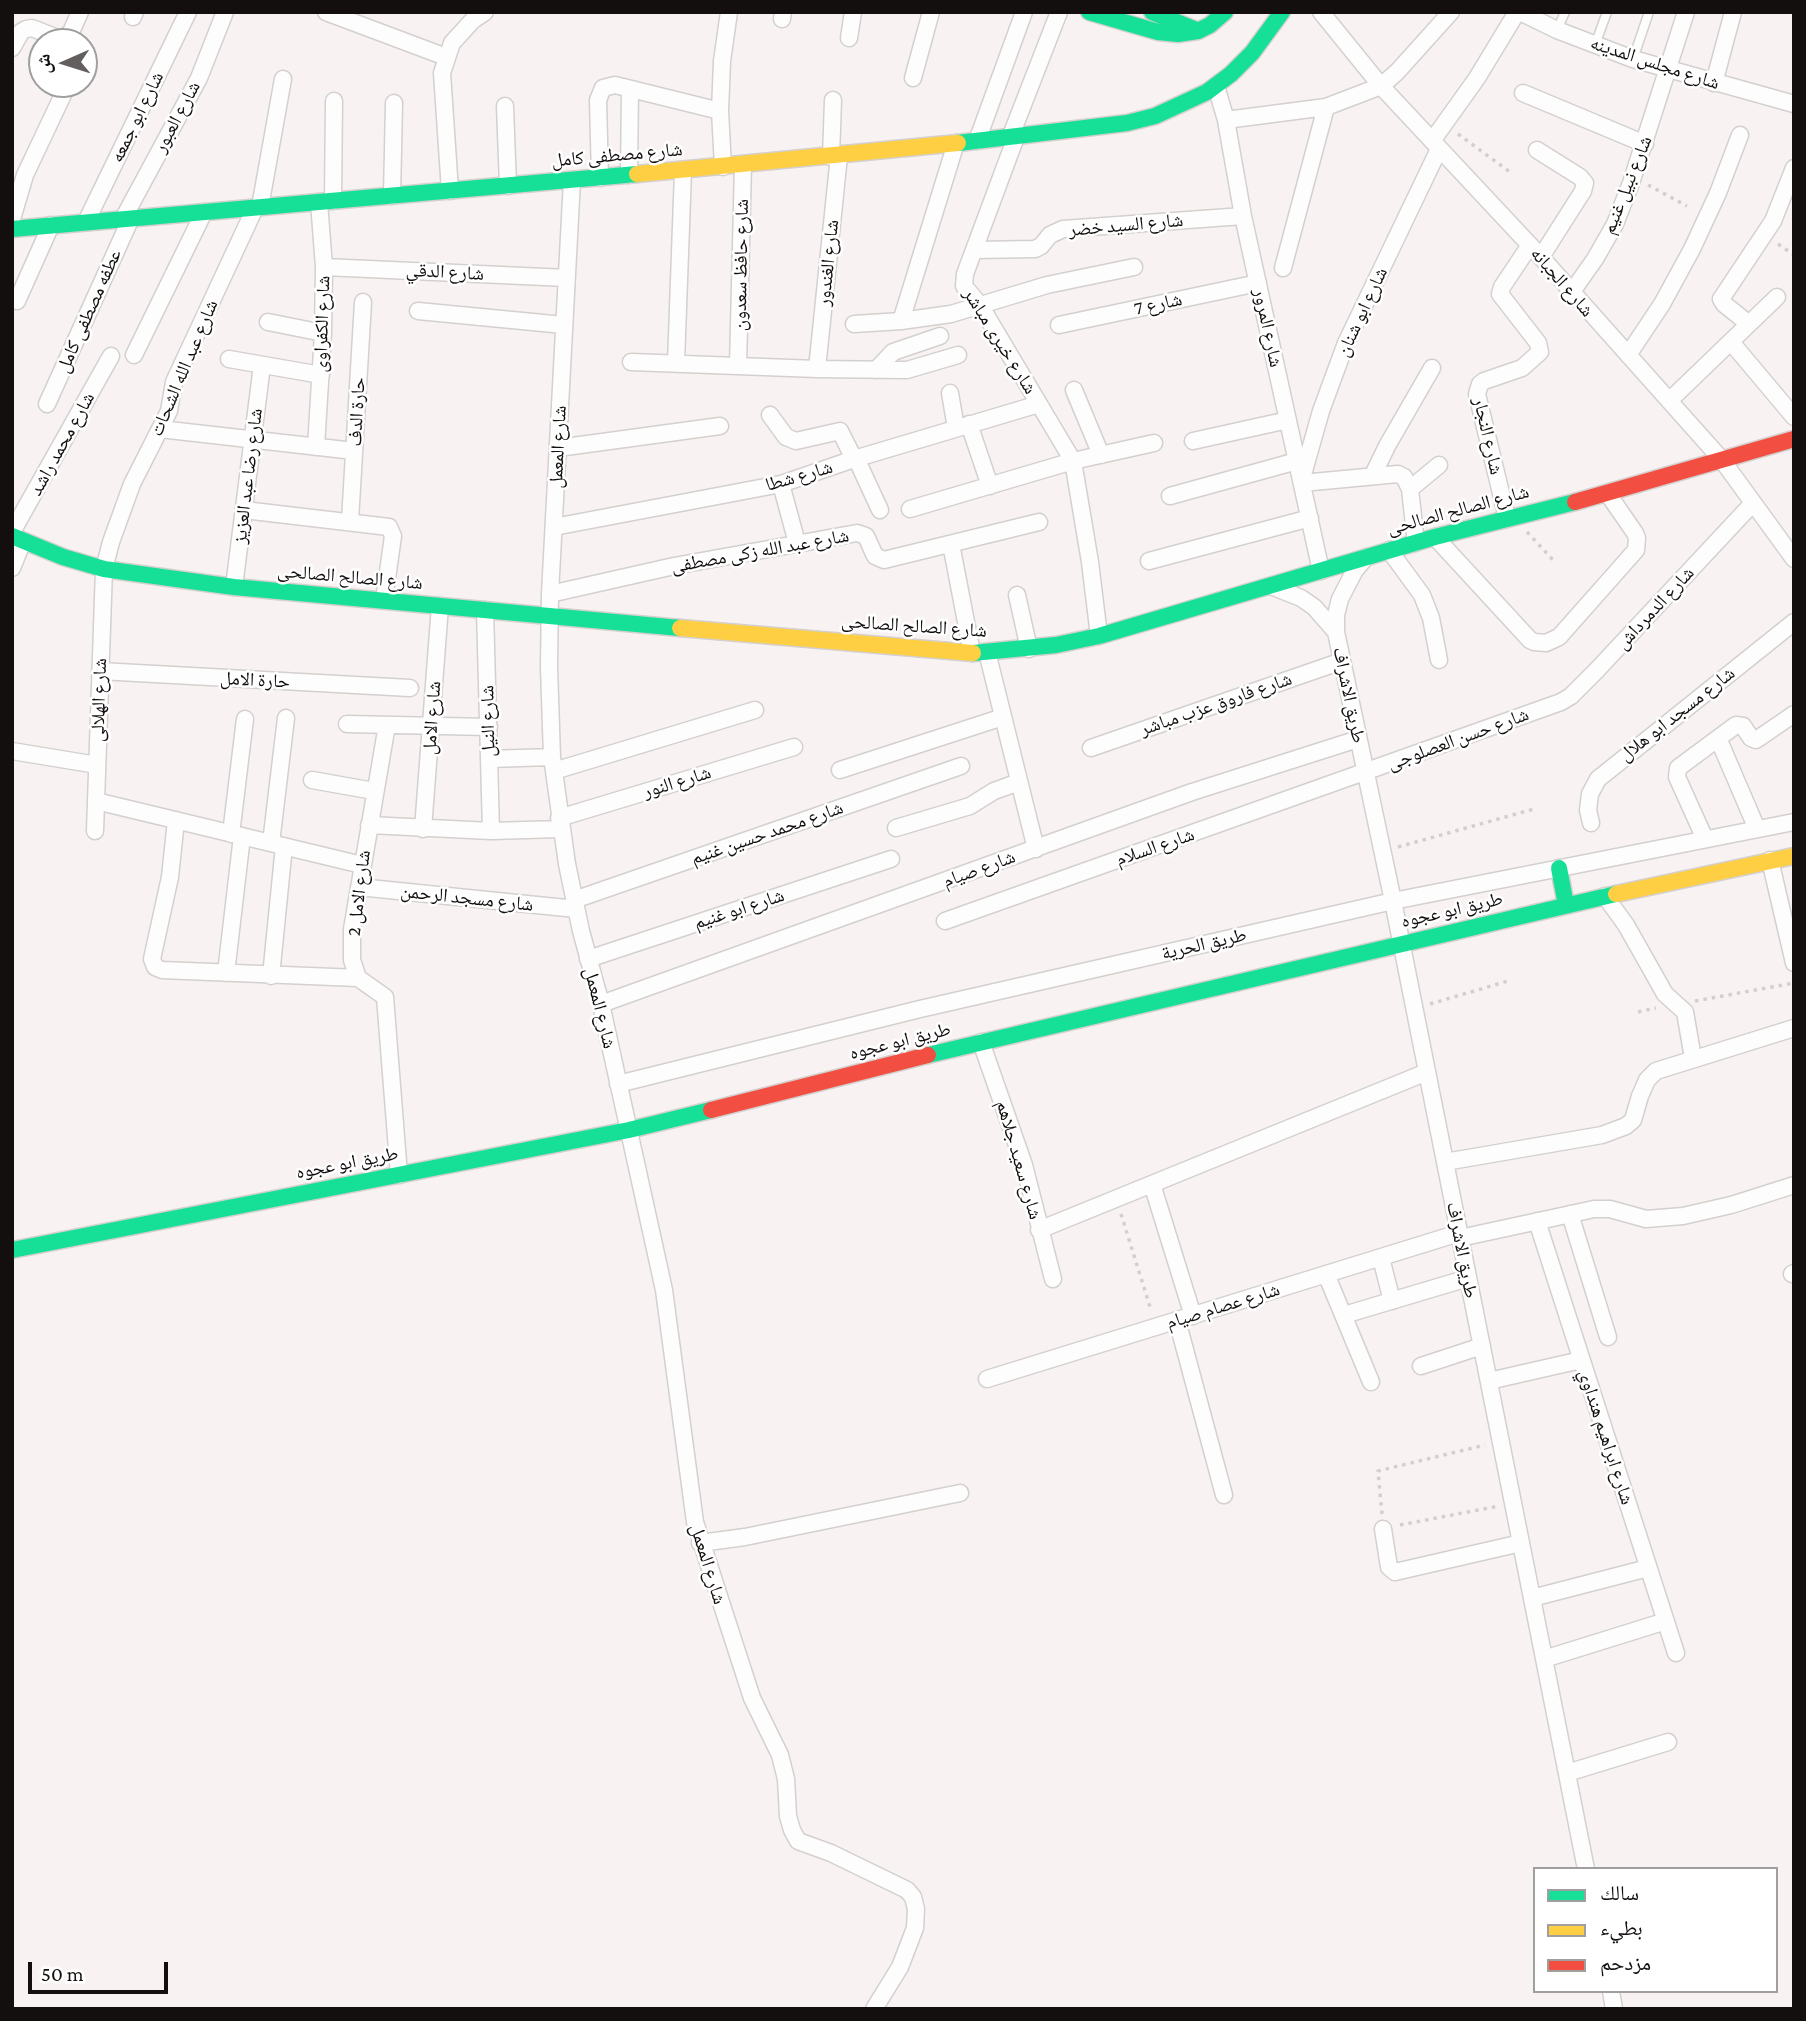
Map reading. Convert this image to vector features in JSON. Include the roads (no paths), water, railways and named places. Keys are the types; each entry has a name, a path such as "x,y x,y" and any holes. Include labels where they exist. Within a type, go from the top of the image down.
{"street":[{"path":"12,48 21,32 26,29 37,29 60,38 68,36 80,12"},
{"name":"شارع ابو جمعه","path":"86,222 188,12"},
{"name":"شارع العبور","path":"127,219 199,78 225,12"},
{"path":"326,12 446,57"},
{"path":"450,191 442,89 446,57 462,30 485,12"},
{"path":"723,167 720,111 722,61 729,12"},
{"path":"849,38 853,12"},
{"path":"913,78 931,12"},
{"path":"977,141 1024,12"},
{"name":"شارع خيرى مباشر","path":"1059,12 963,279 967,291 980,305 1073,461"},
{"path":"1089,12 1158,32 1178,34 1198,31 1225,12"},
{"path":"1153,12 1198,31"},
{"name":"شارع مصطفى كامل","path":"12,229 723,167 1098,127 1155,116 1207,92 1252,53 1282,12"},
{"name":"شارع الجبانه","path":"1321,12 1381,86 1541,257 1722,460 1794,559"},
{"path":"1226,120 1326,107 1381,86 1451,12"},
{"name":"شارع مجلس المدينه","path":"1519,12 1557,30 1633,59 1794,104"},
{"name":"شارع ابو شنان","path":"1302,482 1321,411 1346,343 1444,124 1519,12"},
{"name":"شارع نبيل غنيم","path":"1571,293 1615,224 1645,144 1686,12"},
{"path":"1714,83 1733,12"},
{"name":"شارع عبد الله الشحات","path":"104,569 122,510 169,411 174,382 258,207 283,79"},
{"path":"600,178 600,93 609,86 720,111"},
{"name":"شارع المرور","path":"1216,86 1226,120 1243,216 1321,571"},
{"path":"629,175 630,89"},
{"path":"1523,93 1645,144"},
{"path":"12,219 18,173 60,98"},
{"name":"شارع الغندور","path":"817,369 835,156 833,100"},
{"name":"شارع الكفراوى","path":"316,447 323,333 326,201 334,101"},
{"path":"392,196 394,103"},
{"path":"505,106 508,186"},
{"path":"1283,268 1326,107"},
{"path":"1628,355 1662,304 1692,249 1718,193 1740,135"},
{"path":"901,321 956,143"},
{"path":"1537,150 1580,177 1585,183 1583,191 1541,257"},
{"name":"شارع حافظ سعدون","path":"738,366 743,165"},
{"path":"1749,324 1722,303 1721,299 1773,221 1794,168"},
{"path":"676,363 683,170"},
{"name":"شارع المعمل","path":"572,180 548,667 553,764 560,823 575,904 601,1004 668,1308 691,1499 700,1543 752,1698 780,1755 786,1779 788,1816 792,1830 798,1841 894,1883 913,1897 917,1916 910,1944 900,1967 874,2009"},
{"path":"134,355 204,212"},
{"name":"شارع السيد خضر","path":"974,250 1035,249 1050,235 1063,229 1243,216"},
{"name":"عطفه مصطفى كامل","path":"47,404 127,219"},
{"path":"17,301 51,225"},
{"name":"شارع النجار","path":"1510,517 1477,394 1484,381 1522,368 1540,352 1538,343 1500,294 1530,245"},
{"name":"شارع الدقي","path":"324,267 567,278"},
{"path":"854,324 951,314 1047,285 1134,267"},
{"name":"شارع 7","path":"1059,325 1258,283"},
{"path":"1670,400 1777,297"},
{"name":"حارة الدف","path":"350,521 363,302"},
{"path":"418,311 564,325"},
{"path":"268,322 323,333"},
{"path":"876,370 893,352 940,336"},
{"path":"1731,342 1794,417"},
{"path":"631,362 907,370 958,355"},
{"name":"شارع محمد راشد","path":"12,568 16,536 111,356"},
{"path":"229,359 320,375"},
{"name":"شارع رضا عبد العزيز","path":"234,587 262,365"},
{"path":"1373,475 1432,368"},
{"path":"1074,390 1101,455"},
{"path":"950,393 990,486"},
{"name":"شارع شطا","path":"554,527 781,484 1039,404"},
{"path":"770,415 786,437 796,441 840,431 880,510"},
{"path":"1193,441 1288,420"},
{"path":"558,448 720,426"},
{"path":"160,429 354,451"},
{"name":"شارع الصالح الصالحى","path":"16,536 63,557 104,569 234,587 979,652 1029,649 1099,636 1435,537 1608,494 1794,439"},
{"path":"910,509 1073,461 1154,443"},
{"path":"1073,461 1099,636"},
{"path":"1170,496 1297,461"},
{"path":"1410,489 1439,465"},
{"path":"1302,482 1373,475 1398,474 1404,477 1410,489 1416,543"},
{"path":"781,484 797,544"},
{"path":"1435,537 1530,639 1546,643 1559,638 1636,550 1635,533 1608,494"},
{"name":"شارع الدمرداش","path":"1551,706 1571,696 1596,671 1753,502"},
{"path":"244,510 386,525 393,536 384,600"},
{"path":"1149,561 1310,518"},
{"name":"شارع عبد الله زكى مصطفى","path":"550,594 674,566 857,533 866,536 875,556 884,559 1039,523"},
{"path":"951,544 979,652 1003,717 1036,849"},
{"path":"1389,551 1422,594 1431,618 1439,660"},
{"name":"طريق الاشراف","path":"1366,557 1355,570 1340,599 1336,632 1393,901 1586,1867"},
{"name":"شارع الهلالى","path":"96,831 104,569"},
{"name":"طريق الاشراف","path":"1271,586 1301,598 1314,607 1336,632"},
{"path":"1017,595 1029,649"},
{"name":"شارع الامل","path":"423,829 440,606"},
{"name":"شارع النيل","path":"485,610 491,831"},
{"name":"شارع مسجد ابو هلال","path":"1591,823 1588,810 1590,793 1598,779 1794,622"},
{"name":"شارع فاروق عزب مباشر","path":"1091,748 1342,661"},
{"name":"حارة الامل","path":"100,671 410,688"},
{"name":"شارع حسن العصلوجى","path":"1365,773 1551,706"},
{"path":"489,759 553,764 755,710"},
{"path":"840,770 1003,717"},
{"path":"271,976 286,718"},
{"path":"226,974 245,719"},
{"path":"1705,839 1677,778 1676,771 1680,765 1734,726 1743,726 1751,738 1756,740 1791,721"},
{"path":"347,724 488,727"},
{"name":"شارع الامل 2","path":"358,978 352,960 352,929 387,725"},
{"path":"1718,738 1756,829"},
{"name":"شارع صيام","path":"601,1004 1192,792 1358,739"},
{"name":"شارع النور","path":"369,825 491,831 560,823 794,747"},
{"path":"12,751 97,765"},
{"name":"شارع محمد حسين غنيم","path":"575,904 961,766"},
{"name":"شارع السلام","path":"946,921 1365,773"},
{"path":"312,780 374,791"},
{"path":"896,828 970,806 994,791 1019,782"},
{"path":"96,801 362,865"},
{"path":"176,820 170,877 152,959 155,967 162,970 226,974 358,978 385,997 399,1175"},
{"name":"طريق الحرية","path":"618,1084 920,1009 1393,901 1794,822"},
{"name":"طريق ابو عجوه","path":"12,1250 628,1130 981,1042 1401,943 1794,856"},
{"name":"شارع ابو غنيم","path":"588,959 891,859"},
{"path":"1770,860 1794,963"},
{"path":"1559,868 1566,905"},
{"name":"شارع مسجد الرحمن","path":"359,887 575,904"},
{"path":"1605,896 1626,925 1665,994 1678,1004 1686,1017 1693,1058"},
{"path":"1445,1162 1602,1135 1626,1126 1633,1120 1647,1080 1657,1071 1794,1028"},
{"name":"شارع سعيد جلاهم","path":"981,1042 1024,1165 1053,1279"},
{"path":"1039,1230 1427,1072"},
{"path":"1152,1184 1224,1495"},
{"name":"شارع عصام صيام","path":"987,1379 1326,1274 1460,1236 1603,1208 1636,1218 1655,1219 1731,1205 1794,1185"},
{"path":"1570,1214 1608,1337"},
{"name":"شارع ابراهيم هنداوي","path":"1537,1221 1676,1653"},
{"path":"1381,1258 1392,1301"},
{"path":"1326,1274 1371,1381"},
{"path":"1343,1315 1468,1278"},
{"path":"1421,1366 1482,1346"},
{"path":"1489,1381 1581,1360"},
{"path":"700,1543 745,1537 960,1493"},
{"path":"1383,1529 1389,1567 1395,1572 1521,1543"},
{"path":"1532,1598 1648,1568"},
{"path":"1544,1659 1666,1621"},
{"path":"1567,1773 1668,1742"}],"lane":[{"path":"1557,30 1565,12"},
{"path":"1595,45 1607,12"},
{"path":"1633,59 1649,12"}]}
